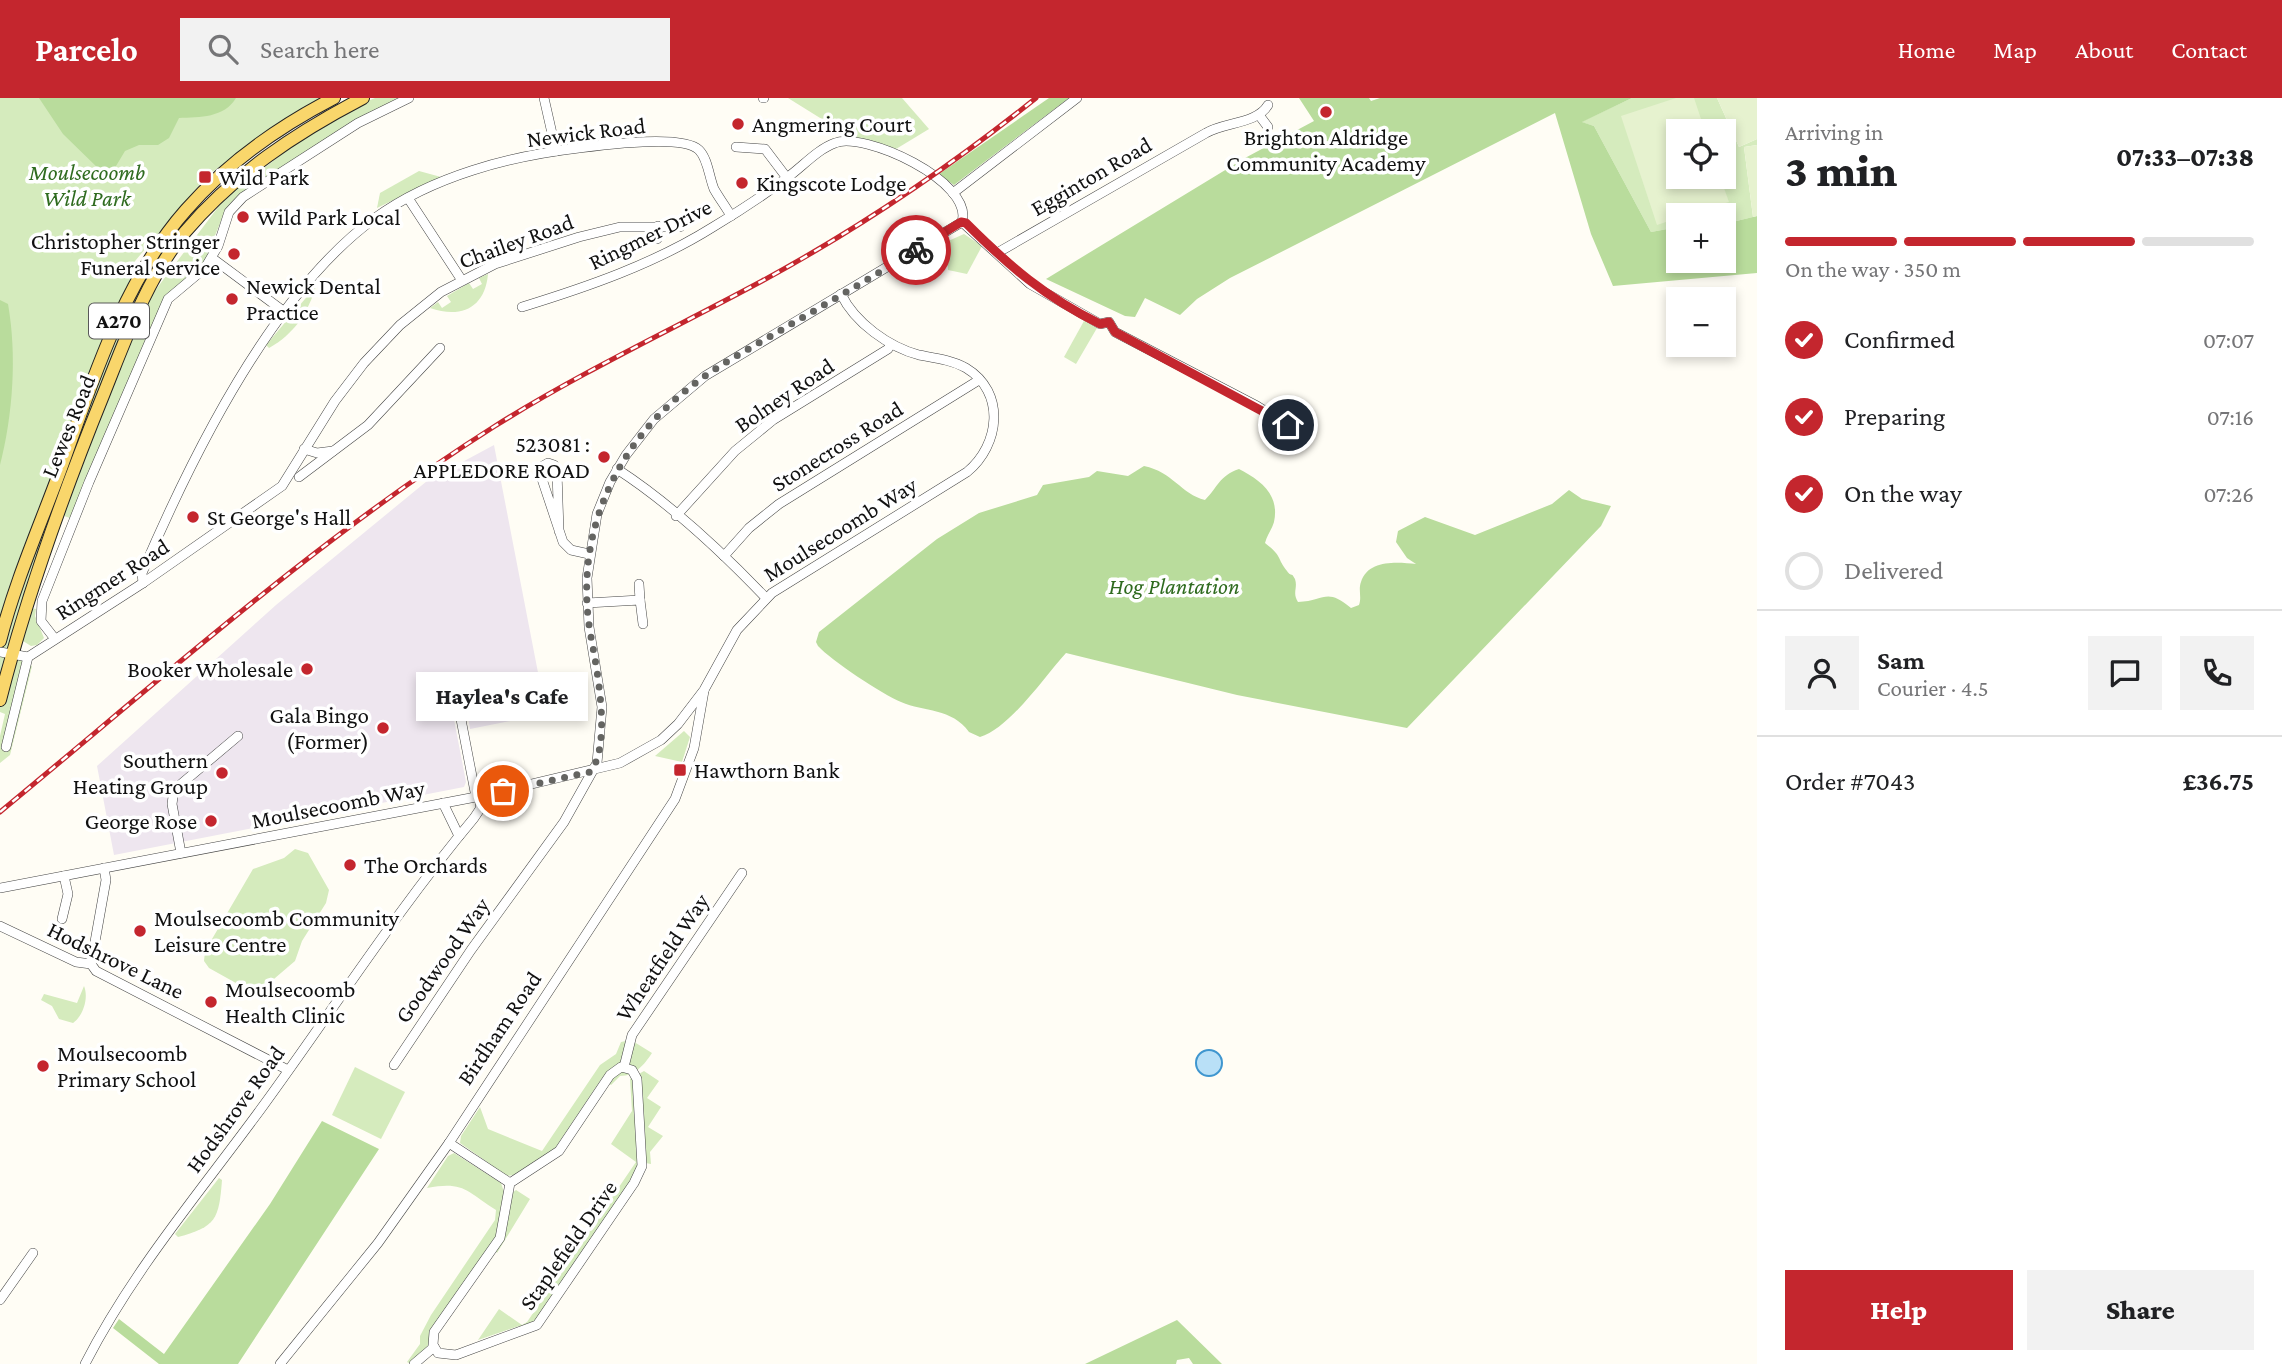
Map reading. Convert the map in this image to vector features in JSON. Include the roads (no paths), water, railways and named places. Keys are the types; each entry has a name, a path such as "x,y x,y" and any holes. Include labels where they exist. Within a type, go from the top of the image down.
{"main road":[{"name":"Lewes Road","path":"0,640 28,551 106,352 149,262 186,210 229,169 282,129 334,98"},
{"name":"Lewes Road","path":"0,700 6,654 61,499 133,321 159,270 185,232 238,179 299,133 363,98"}],"street":[{"path":"55,639 41,621 40,608 84,492 168,299 174,291 201,272 212,258 229,212 243,197 358,123 409,98"},
{"path":"544,98 556,152"},
{"path":"1077,98 953,193 963,208 961,222 1021,277 1052,298 1100,324 1109,322 1115,332 1257,406 1307,437"},
{"path":"1268,105 1259,115 1268,127"},
{"name":"Egginton Road","path":"997,253 1208,136 1219,125 1259,115"},
{"name":"Ringmer Drive","path":"522,307 588,286 691,240 787,178 832,144 852,142 908,158 944,182 953,193"},
{"name":"Newick Road","path":"143,583 141,577 147,562 197,454 233,391 286,313 350,239 408,198 455,177 556,152 622,144 691,144 703,155 715,190 731,216"},
{"path":"736,147 765,149 787,178"},
{"path":"408,198 461,279"},
{"name":"Goodwood Way","path":"394,1065 471,950 564,822 597,763 602,707 587,603 589,554 597,514 617,469 648,426 688,388 961,222"},
{"path":"657,239 658,226"},
{"name":"Chailey Road","path":"275,492 286,482 335,401 380,346 424,304 461,279 495,264 579,237 620,228 680,227"},
{"path":"212,258 286,313"},
{"path":"841,295 863,321 891,344 959,364 979,380"},
{"name":"Bolney Road","path":"676,516 735,451 773,420 888,349 891,344"},
{"path":"299,477 340,448 390,405 440,348"},
{"name":"Stonecross Road","path":"724,556 749,528 779,503 979,380"},
{"name":"Moulsecoomb Way","path":"0,888 479,796 590,772 630,758 661,740 704,690 732,637 766,598 976,465 989,446 994,422 992,401 979,380"},
{"path":"304,449 323,453 340,448"},
{"path":"559,530 557,469 548,463 541,467 540,473 559,530 568,548 589,554"},
{"path":"617,469 724,556 766,598"},
{"name":"Ringmer Road","path":"28,657 143,583 275,492"},
{"path":"639,584 643,624"},
{"path":"587,603 640,600"},
{"path":"6,654 28,657 6,747"},
{"path":"453,678 479,796"},
{"name":"Birdham Road","path":"280,1364 379,1243 449,1143 675,799 694,748 704,690"},
{"path":"181,853 172,804 174,790 238,736"},
{"name":"Hodshrove Road","path":"85,1364 117,1305 156,1246 288,1070 379,940 480,808 479,796"},
{"path":"443,803 459,835"},
{"path":"90,964 106,880 104,868"},
{"name":"Wheatfield Way","path":"624,1067 632,1035 742,873"},
{"path":"62,919 68,894 64,876"},
{"name":"Hodshrove Lane","path":"0,926 76,962 90,964 96,971 288,1070"},
{"path":"415,1364 434,1347 435,1330 500,1238 510,1183 559,1151 610,1075 624,1067"},
{"name":"Staplefield Drive","path":"434,1347 445,1356 456,1355 537,1325 634,1184 642,1166 638,1079 634,1072 624,1067"},
{"path":"449,1143 510,1183"},
{"path":"0,1300 33,1253"}],"water":[{"path":"1209,1050 1218,1054 1222,1063 1218,1072 1209,1076 1200,1072 1196,1063 1200,1054"}],"railway":[{"path":"0,812 303,562 430,469 560,387 762,281 833,240 937,172 1036,98"}],"place":[{"name":"Brighton Aldridge Community Academy","path":"1326,112"},
{"name":"Angmering Court","path":"738,124"},
{"name":"Wild Park","path":"205,177"},
{"name":"Kingscote Lodge","path":"742,183"},
{"name":"Wild Park Local","path":"243,217"},
{"name":"Christopher Stringer Funeral Service","path":"234,254"},
{"name":"Newick Dental Practice","path":"232,299"},
{"name":"523081 : APPLEDORE ROAD","path":"604,457"},
{"name":"St George's Hall","path":"193,517"},
{"name":"Booker Wholesale","path":"307,669"},
{"name":"Gala Bingo (Former)","path":"383,728"},
{"name":"Hawthorn Bank","path":"680,770"},
{"name":"Southern Heating Group","path":"222,773"},
{"name":"Haylea's Cafe","path":"503,791"},
{"name":"George Rose","path":"211,821"},
{"name":"The Orchards","path":"350,865"},
{"name":"Moulsecoomb Community Leisure Centre","path":"140,931"},
{"name":"Moulsecoomb Health Clinic","path":"211,1002"},
{"name":"Moulsecoomb Primary School","path":"43,1066"}],"park label":[{"name":"Moulsecoomb Wild Park","path":"87,185"},
{"name":"Hog Plantation","path":"1174,586"}]}
